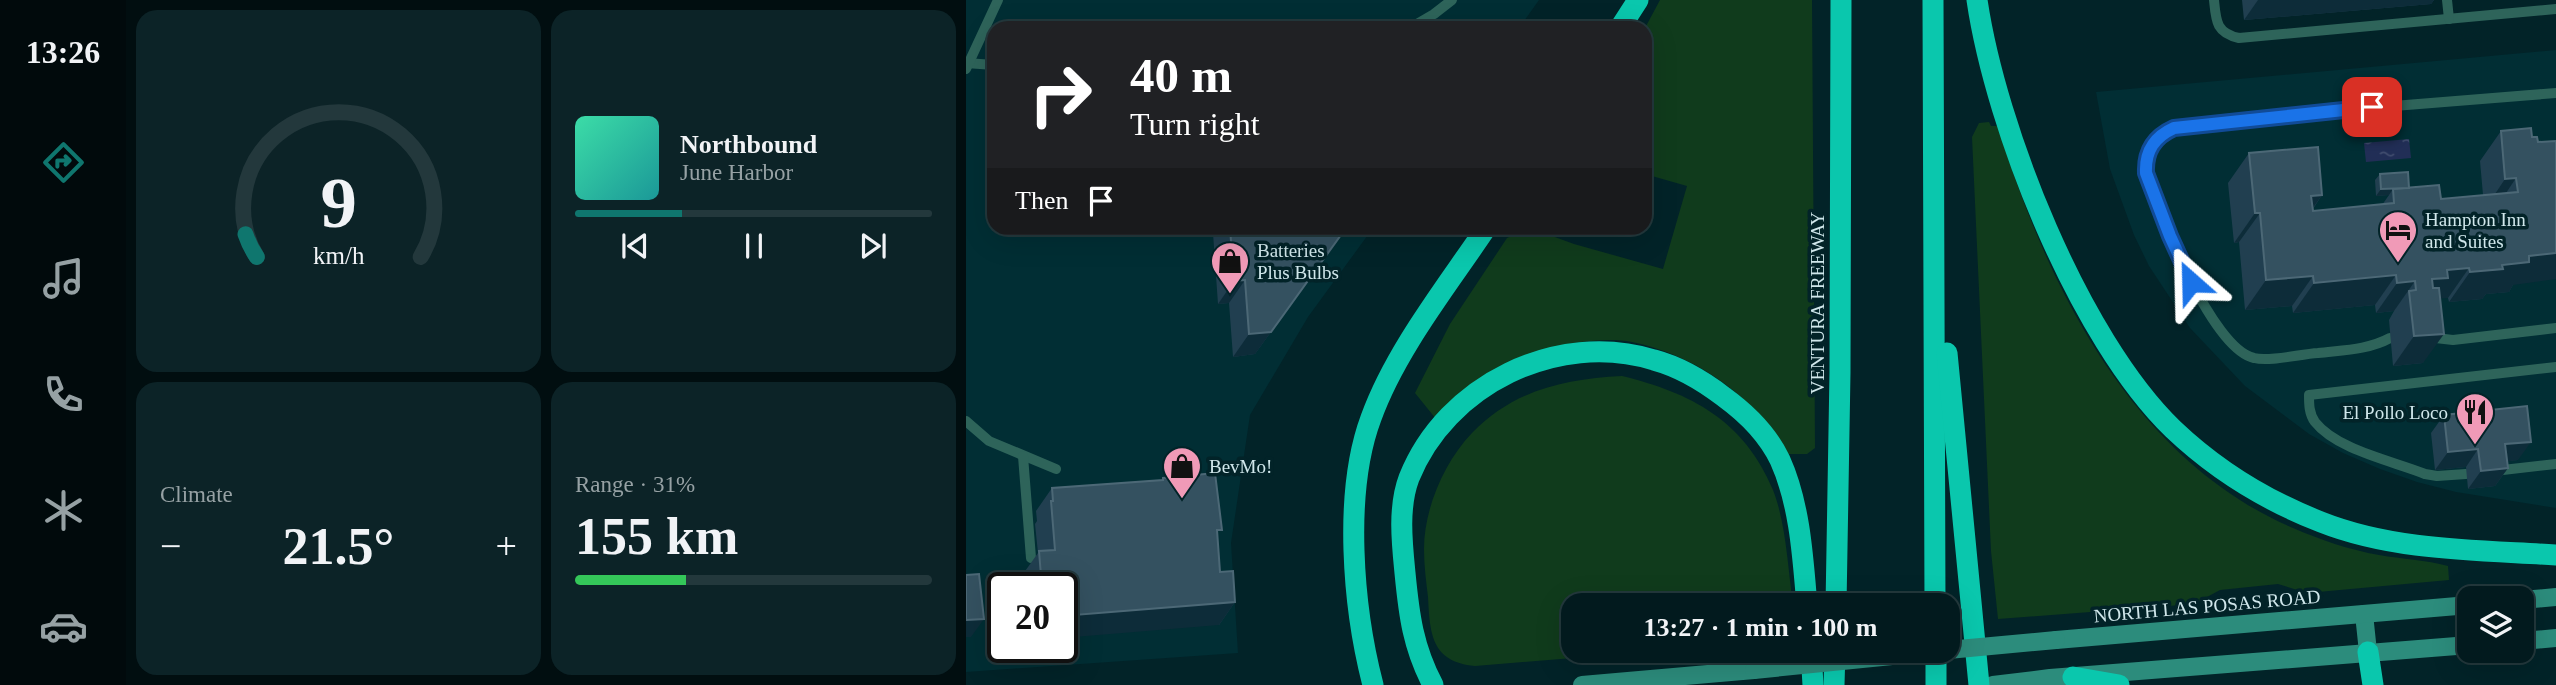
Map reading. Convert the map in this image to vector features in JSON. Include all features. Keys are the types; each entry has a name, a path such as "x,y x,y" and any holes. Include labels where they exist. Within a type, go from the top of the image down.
{"highway":[{"path":"1624,21 1638,0"},
{"name":"VENTURA FREEWAY","path":"1836,593 1841,0"},
{"path":"1933,0 1936,593"},
{"path":"1978,0 1997,89 2042,216 2076,288 2112,351 2142,393 2173,428 2210,460 2258,493 2321,522 2355,533 2405,543 2556,555"},
{"path":"1935,229 1979,685"},
{"path":"1373,685 1365,656 1357,579 1354,513 1357,469 1371,418 1404,350 1481,235"},
{"path":"1433,685 1413,637 1408,609 1402,525 1408,480 1424,448 1442,424 1467,399 1500,376 1530,363 1558,356 1620,353 1653,359 1705,382 1755,424 1779,460 1793,502 1806,593"},
{"path":"2368,652 2373,685"},
{"path":"1812,663 1813,685"},
{"path":"1834,685 1835,663"},
{"path":"1936,663 1936,685"},
{"path":"2073,677 2119,685"}],"main road":[{"path":"2534,599 2556,597"},
{"name":"NORTH LAS POSAS ROAD","path":"1960,649 2457,605"},
{"path":"2364,614 2368,652"},
{"path":"2534,640 2556,638"},
{"path":"1993,685 2050,678 2457,646"},
{"path":"1582,685 1823,663"}],"lane":[{"path":"988,21 999,0"},
{"path":"1422,21 1451,0"},
{"path":"2214,0 2218,27 2226,35 2239,38 2556,9"},
{"path":"2447,0 2449,19"},
{"path":"987,24 967,64 987,65"},
{"path":"2390,338 2368,347 2256,359 2239,350 2199,297 2170,236 2146,173 2146,162 2154,141 2174,128 2319,112 2556,93"},
{"path":"2420,336 2453,340 2556,328"},
{"path":"2466,474 2425,474 2349,445 2316,423 2310,410 2309,395 2556,368"},
{"path":"966,421 989,441 1056,469"},
{"path":"1023,456 1031,558"},
{"path":"2494,471 2556,464"}],"shaded area":[{"path":"966,0 1539,0 1524,21 987,21 987,235 1368,235 1308,317 1250,415 1231,543 1238,653 966,672"},
{"path":"2556,50 2556,508 2456,492 2380,469 2309,434 2245,386 2190,328 2149,266 2134,235 2110,169 2096,92"}],"green space":[{"path":"1660,0 1812,0 1815,448 1807,454 1788,454 1759,414 1722,381 1679,357 1632,342 1580,342 1521,357 1489,376 1436,419 1415,393 1450,324 1507,238 1514,235 1549,235 1663,269 1687,186 1652,176 1652,21 1649,21"},
{"path":"1989,122 1991,126 1998,126 2042,246 2070,305 2103,361 2142,412 2186,458 2236,497 2293,528 2357,550 2448,566 2449,580 2307,593 2278,584 2220,590 2194,604 1998,619 1991,551 1972,137 1979,123"},
{"path":"1622,376 1671,391 1713,413 1747,445 1761,466 1777,503 1784,531 1792,593 1561,593 1561,659 1475,666 1449,659 1441,652 1432,634 1424,549 1432,502 1445,472 1472,433 1505,406 1560,384"}],"water":[{"path":"2409,139 2411,158 2366,162 2364,143"}],"building":[{"path":"2531,128 2532,137 2537,137 2538,142 2556,141 2556,253 2529,256 2529,262 2502,265 2503,269 2470,272 2469,268 2447,270 2448,278 2432,279 2433,288 2439,288 2444,334 2414,336 2409,291 2416,290 2415,281 2397,283 2396,275 2314,283 2313,276 2266,280 2260,213 2255,213 2249,153 2318,147 2322,195 2311,196 2313,211 2394,203 2393,189 2439,185 2441,199 2518,192 2516,178 2505,179 2501,131"},
{"path":"2408,172 2409,188 2381,189 2380,174"},
{"path":"1231,235 1341,235 1271,332 1249,334 1245,280 1234,281"},
{"path":"2527,406 2531,442 2505,444 2508,468 2481,471 2478,449 2448,452 2444,415"},
{"path":"1215,473 1222,530 1217,530 1220,572 1233,571 1235,602 1078,615 1078,572 1041,572 1039,551 1055,550 1052,488"},
{"path":"979,574 984,619 966,620 966,575"}],"place":[{"name":"Hampton Inn and Suites","path":"2398,264"},
{"name":"Batteries Plus Bulbs","path":"1230,295"},
{"name":"El Pollo Loco","path":"2475,446"},
{"name":"BevMo!","path":"1182,500"}],"route":[{"path":"2191,282 2146,173 2148,151 2154,141 2174,128 2372,107"}]}
